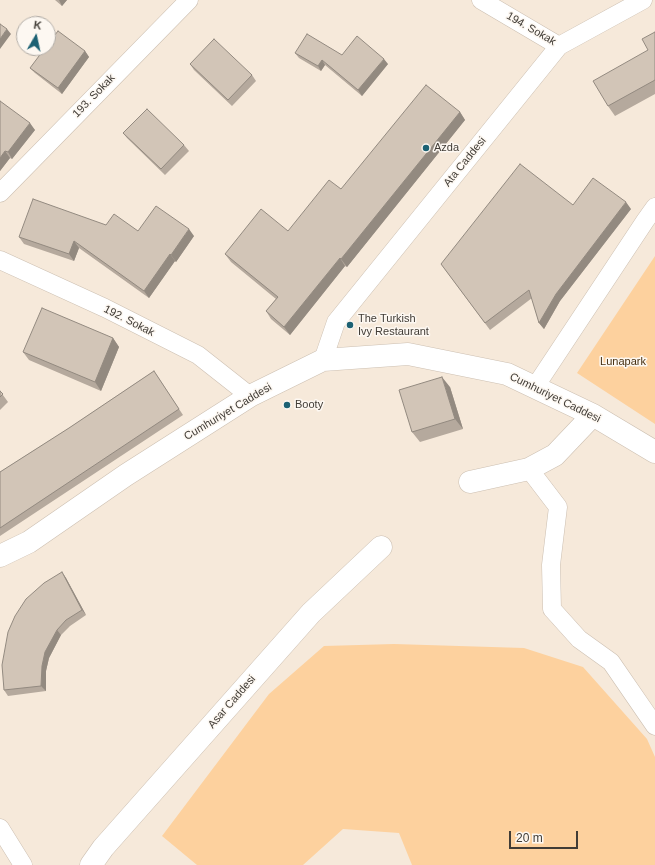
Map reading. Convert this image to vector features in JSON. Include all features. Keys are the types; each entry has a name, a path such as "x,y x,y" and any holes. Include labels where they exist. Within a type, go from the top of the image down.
{"street":[{"name":"193. Sokak","path":"0,193 189,0"},
{"name":"194. Sokak","path":"481,0 559,46"},
{"name":"Ata Caddesi","path":"323,360 336,322 559,46 643,0"},
{"path":"535,387 655,207"},
{"name":"192. Sokak","path":"0,260 105,308 198,355 250,396"},
{"name":"Cumhuriyet Caddesi","path":"0,556 29,542 126,475 250,396 323,360 408,354 507,374 593,415 655,452"},
{"path":"470,482 529,469 555,455 593,415"},
{"path":"529,469 558,507 551,564 552,609 579,639 611,662 655,726"},
{"name":"Asar Caddesi","path":"91,865 109,842 311,613 381,546"},
{"path":"0,828 23,865"}],"green space":[{"name":"Lunapark","path":"655,256 655,424 577,373"},
{"path":"394,644 524,648 583,667 647,739 655,757 655,865 412,865 399,833 343,829 303,865 197,865 162,836 269,694 324,646"}],"building":[{"path":"0,24 7,29 0,39"},
{"path":"58,31 85,51 58,88 30,68 39,56 56,56 56,34"},
{"path":"655,32 655,80 608,106 593,81 648,50 642,39"},
{"path":"307,34 342,55 357,36 384,59 358,90 322,60 318,66 295,53"},
{"path":"214,39 252,75 228,100 190,64"},
{"path":"426,85 460,112 284,327 266,311 278,297 225,254 261,209 288,231 329,180 341,189"},
{"path":"0,101 30,123 8,152 5,151 0,158"},
{"path":"147,109 184,145 161,169 123,133"},
{"path":"520,164 573,205 593,178 626,202 556,294 539,323 529,290 485,323 441,264"},
{"path":"33,199 106,225 114,214 138,231 156,206 189,229 144,291 74,241 69,254 19,237"},
{"path":"42,308 113,338 95,382 23,352"},
{"path":"154,371 179,409 0,528 0,472"},
{"path":"442,377 455,419 412,432 399,390"},
{"path":"62,572 82,610 66,620 57,630 45,652 42,666 41,686 4,690 2,665 8,632 15,616 26,599 44,583"}],"place":[{"name":"Azda","path":"426,148"},
{"name":"The Turkish Ivy Restaurant","path":"350,325"},
{"name":"Booty","path":"287,405"}]}
